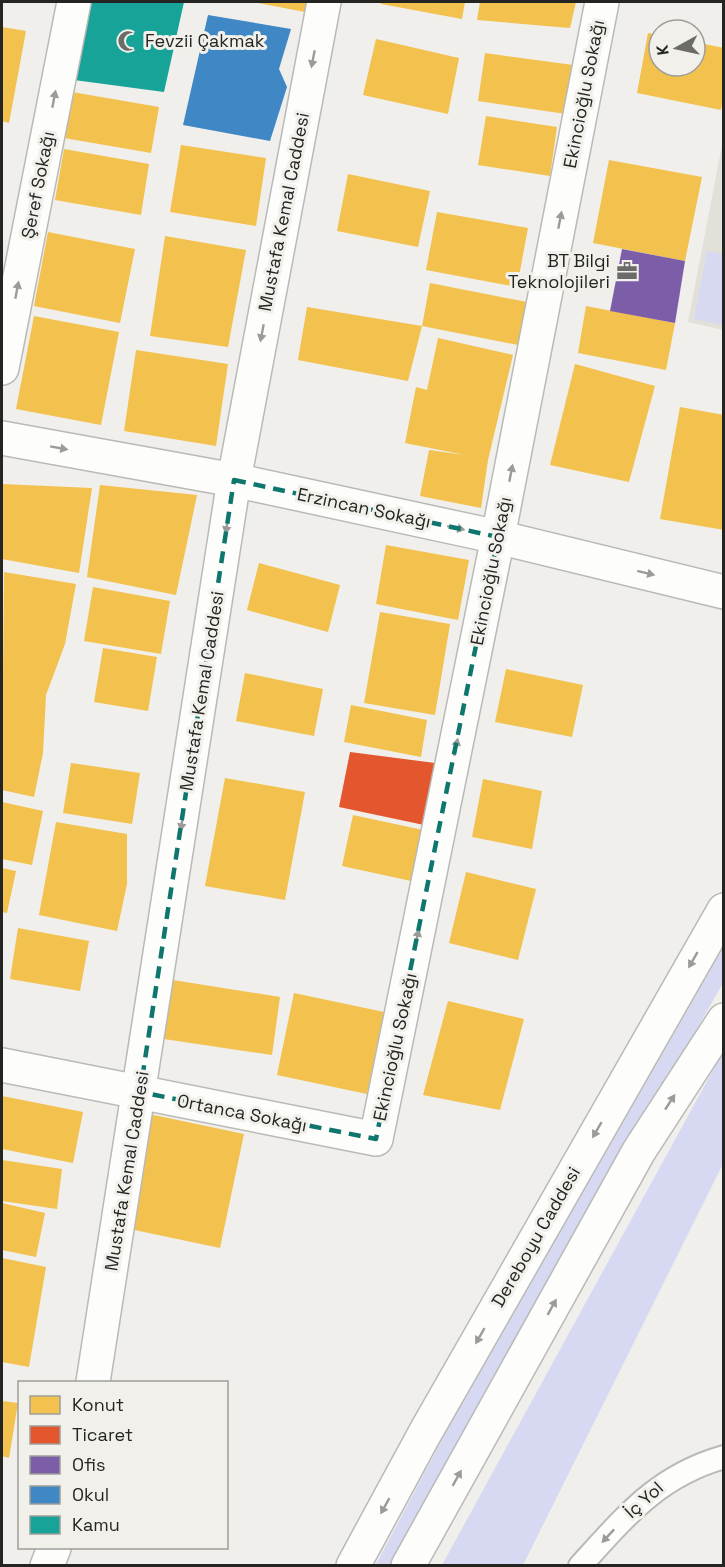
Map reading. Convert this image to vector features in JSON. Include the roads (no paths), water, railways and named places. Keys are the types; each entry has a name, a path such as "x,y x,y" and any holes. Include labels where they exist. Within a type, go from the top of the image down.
{"street":[{"name":"Şeref Sokağı","path":"2,368 74,2"},
{"name":"Mustafa Kemal Caddesi","path":"93,1381 234,480 324,2"},
{"name":"Ekincioğlu Sokağı","path":"376,1139 498,537 602,2"},
{"name":"Erzincan Sokağı","path":"2,438 234,480 498,537 723,592"},
{"name":"Dereboyu Caddesi","path":"353,1566 425,1433 723,910"},
{"path":"408,1566 639,1151 723,1020"},
{"name":"Ortanca Sokağı","path":"2,1065 376,1139"},
{"path":"47,1566 54,1549"}],"lane":[{"name":"İç Yol","path":"580,1566 633,1508 669,1479 723,1457"}],"place":[{"name":"Fevzii Çakmak","path":"128,41"},
{"name":"BT Bilgi Teknolojileri","path":"627,271"}]}
